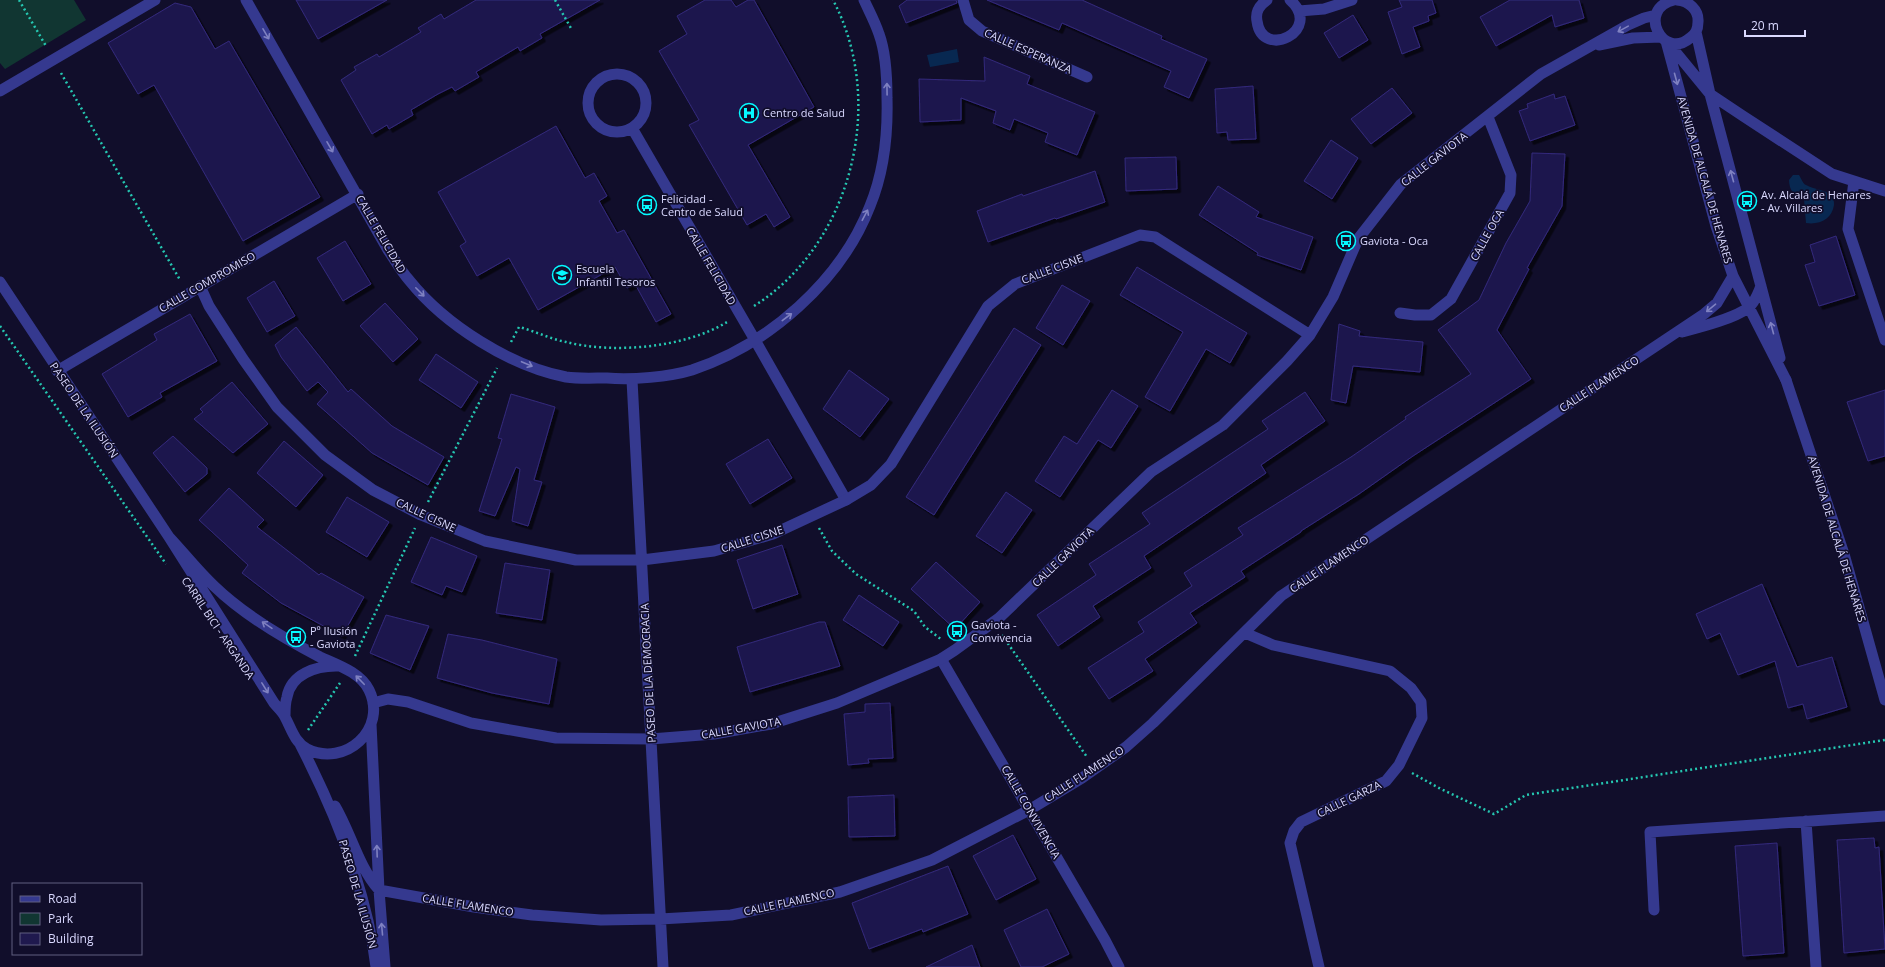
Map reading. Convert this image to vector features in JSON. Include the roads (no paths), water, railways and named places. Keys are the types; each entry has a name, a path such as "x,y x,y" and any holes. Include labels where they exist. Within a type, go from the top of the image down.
{"street":[{"path":"0,91 155,0"},
{"name":"CALLE FELICIDAD","path":"246,0 358,194 388,250 409,280 444,316 474,339 536,368 567,377 632,380 691,370 723,357 755,340 790,315 819,288 845,254 870,207 884,157 888,128 887,93 880,35 864,0"},
{"name":"CALLE ESPERANZA","path":"963,0 969,20 982,31 1087,77"},
{"path":"1262,2 1256,19 1258,27 1267,37 1274,40 1285,39 1292,35 1299,25 1299,11 1290,0"},
{"path":"1299,11 1324,9 1352,0"},
{"name":"CALLE GAVIOTA","path":"373,703 388,699 408,702 471,723 556,738 651,739 714,734 771,724 837,703 941,659 993,623 1151,472 1223,425 1287,361 1310,335 1333,296 1358,239 1401,184 1541,74 1644,18 1668,1 1674,0"},
{"name":"AVENIDA DE ALCALÁ DE HENARES","path":"1684,1 1692,6 1698,15 1696,32 1710,94 1786,380 1844,554 1885,700"},
{"name":"AVENIDA DE ALCALÁ DE HENARES","path":"1657,8 1655,27 1664,39 1716,226 1733,276 1786,380"},
{"name":"CALLE GAVIOTA","path":"1591,46 1633,38 1664,39 1677,43 1688,40 1696,32"},
{"path":"1664,39 1710,94 1832,174 1885,191"},
{"path":"617,74 631,77 643,89 646,102 642,118 632,128 618,132 603,129 593,119 588,104 592,88 603,78 617,74"},
{"name":"CALLE OCA","path":"1400,313 1431,315 1451,299 1510,193 1511,175 1488,117"},
{"name":"CALLE FELICIDAD","path":"632,128 755,340"},
{"path":"1854,181 1848,229 1885,340"},
{"name":"CALLE COMPROMISO","path":"57,371 358,194"},
{"name":"CALLE CISNE","path":"200,286 218,319 277,407 325,455 372,490 421,514 485,541 576,560 642,560 714,551 773,534 846,500 871,485 891,464 988,306 1015,284 1140,235 1155,237 1310,335"},
{"name":"CALLE FLAMENCO","path":"378,890 474,907 532,915 601,920 660,919 731,915 840,892 932,860 1029,810 1095,769 1126,747 1153,723 1281,596 1474,466 1674,335 1717,303 1733,276"},
{"name":"PASEO DE LA ILUSIÓN","path":"0,282 57,371 169,537 274,703 285,716 295,739 299,743 344,821 364,868 370,880 378,890"},
{"path":"1749,307 1757,296 1761,286"},
{"name":"CALLE FLAMENCO","path":"1674,335 1705,326 1749,307"},
{"path":"755,340 846,500"},
{"name":"PASEO DE LA DEMOCRACIA","path":"632,380 663,967"},
{"name":"PASEO DE LA ILUSIÓN","path":"169,537 213,586 234,603 296,645 359,676 369,690 373,703 371,723 378,890 385,967"},
{"name":"CALLE GARZA","path":"1245,633 1273,645 1390,671 1411,688 1421,702 1422,718 1398,765 1386,781 1301,822 1294,831 1290,843 1319,967"},
{"name":"CALLE CONVIVENCIA","path":"941,659 1105,940 1119,967"},
{"name":"PASEO DE LA ILUSIÓN","path":"285,716 287,696 295,681 308,670 322,666 337,666"},
{"name":"PASEO DE LA ILUSIÓN","path":"299,743 318,753 331,754 342,752 358,743 367,733 371,723"},
{"name":"PASEO DE LA ILUSIÓN","path":"318,778 349,857 367,921 376,967"},
{"path":"1654,910 1650,832 1885,816"},
{"path":"1806,822 1816,967"}],"water":[{"path":"957,49 959,62 930,67 927,55"},
{"path":"1793,175 1799,175 1805,184 1812,188 1826,192 1832,196 1834,199 1834,205 1831,214 1828,217 1820,222 1806,223 1804,199 1797,197 1790,187 1789,180"}],"place":[{"name":"Centro de Salud","path":"749,113"},
{"name":"Av. Alcalá de Henares - Av. Villares","path":"1747,201"},
{"name":"Felicidad - Centro de Salud","path":"647,205"},
{"name":"Gaviota - Oca","path":"1346,241"},
{"name":"Escuela Infantil Tesoros","path":"562,275"},
{"name":"Gaviota - Convivencia","path":"957,631"},
{"name":"Pº Ilusión - Gaviota","path":"296,637"}]}
